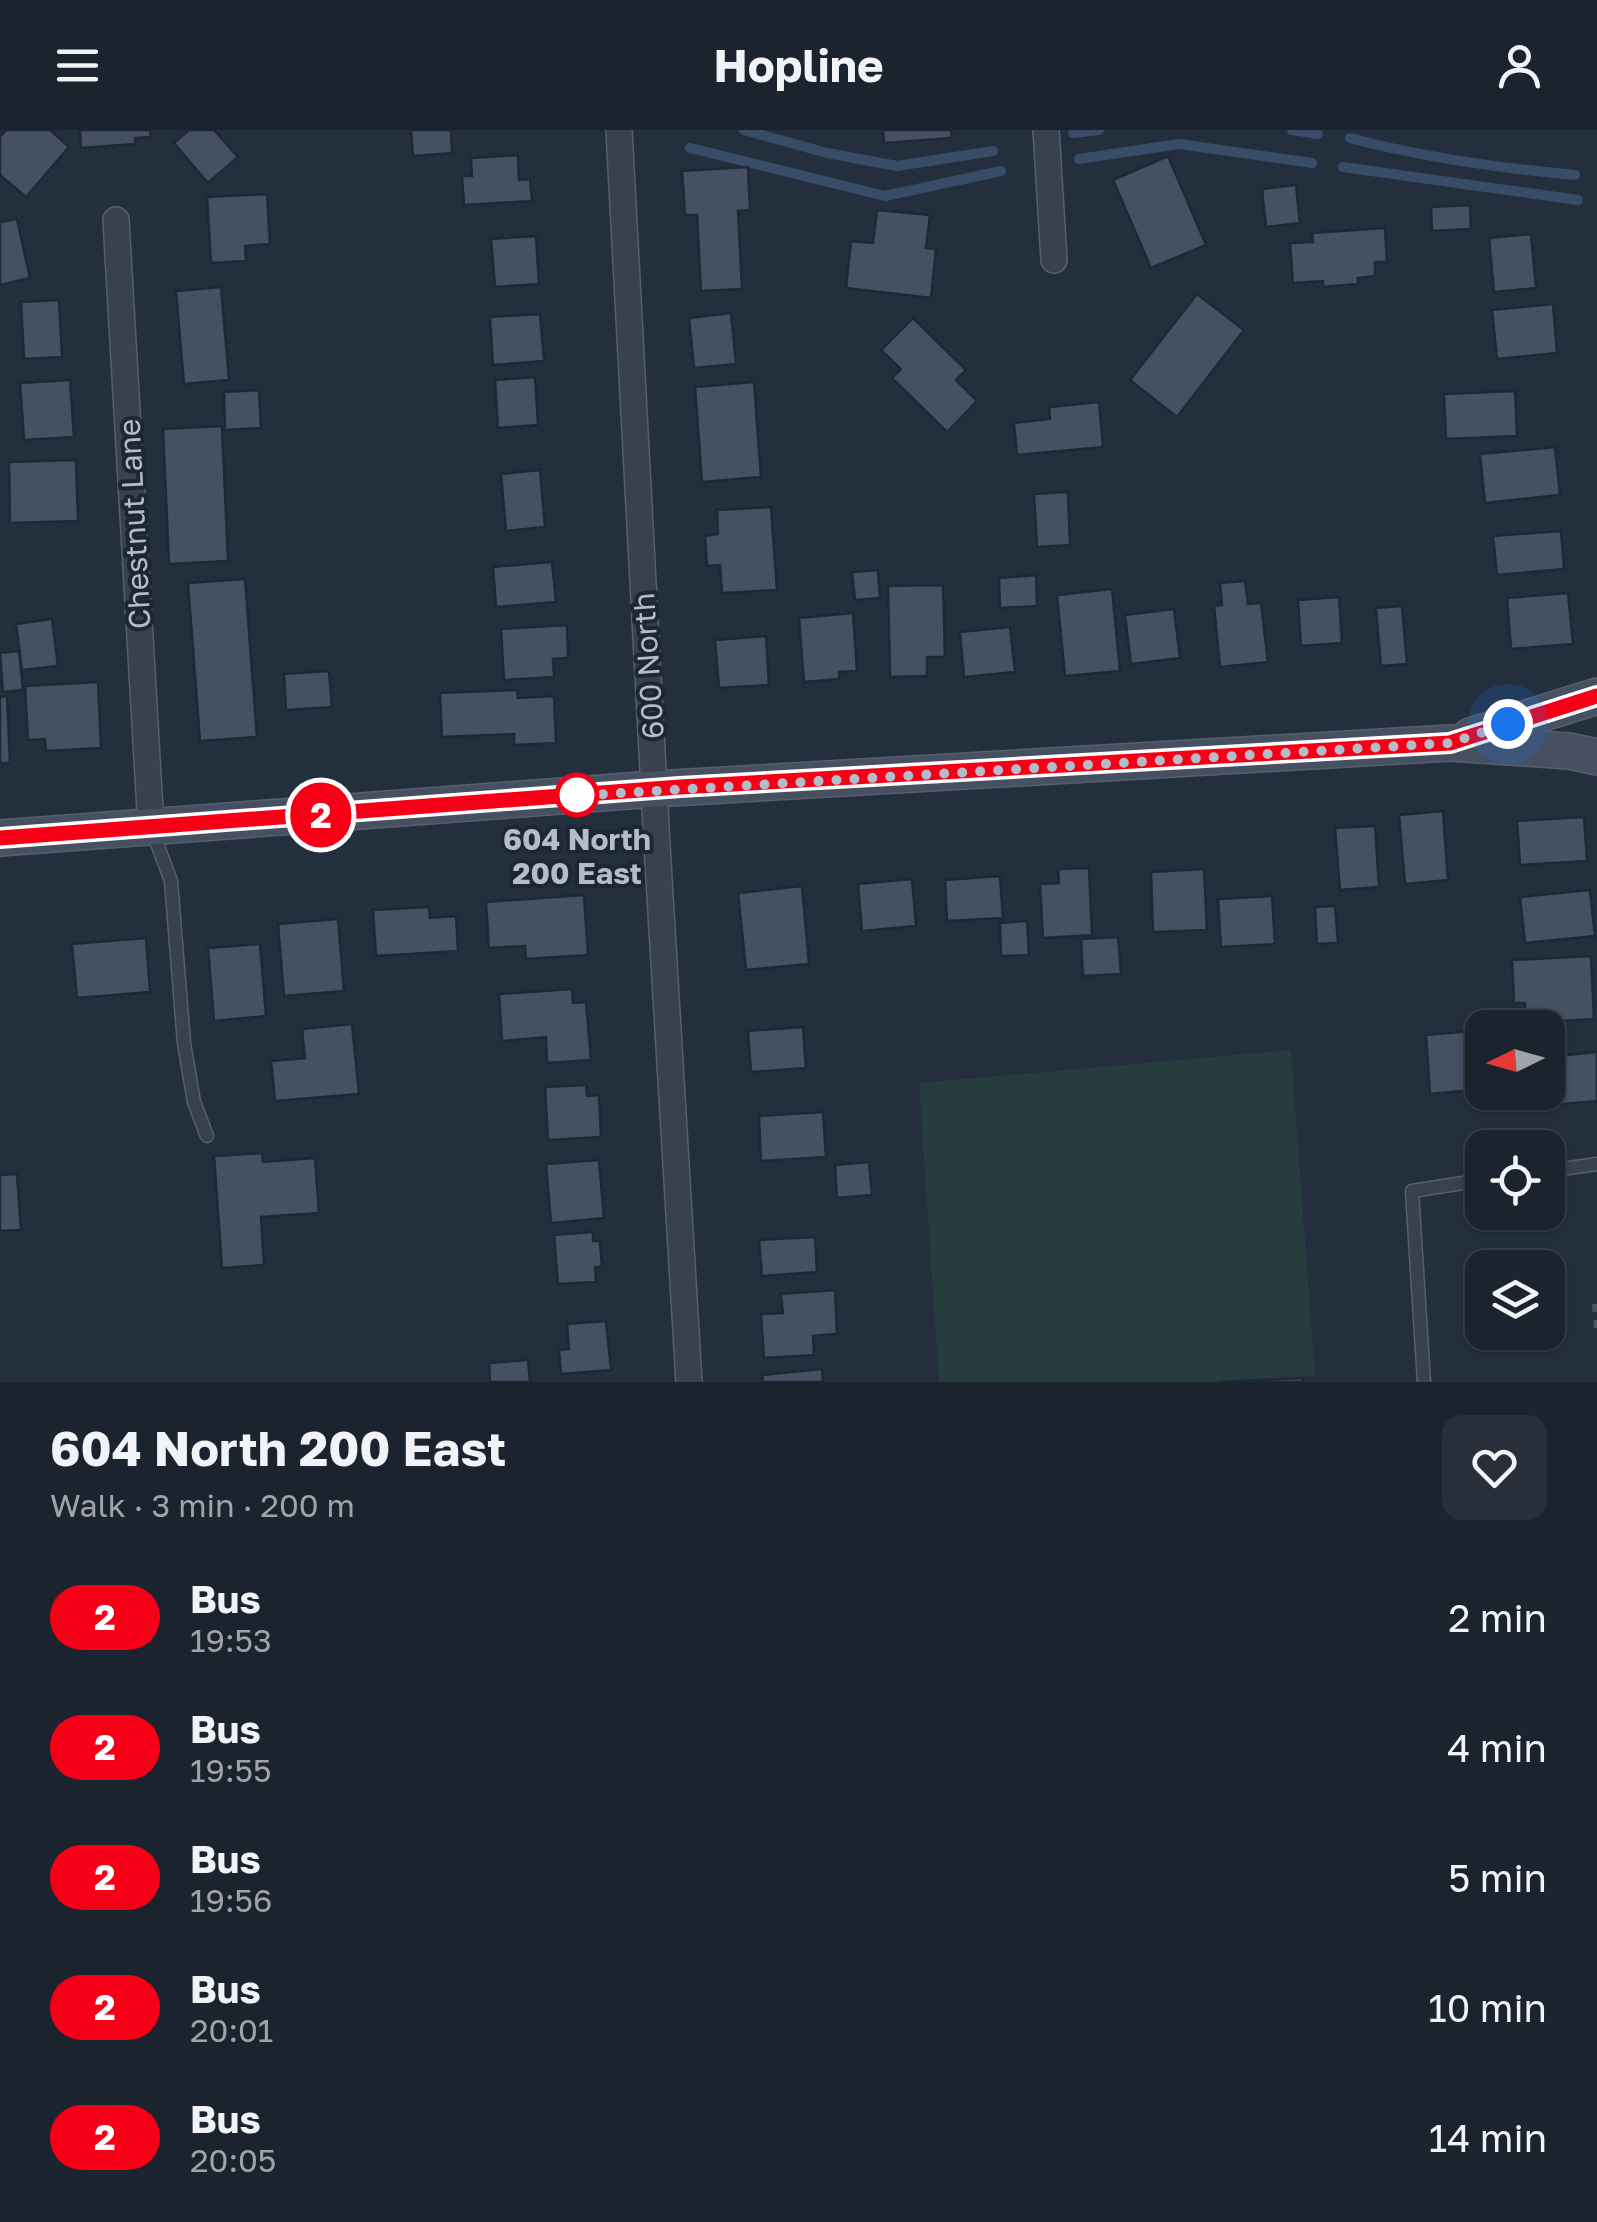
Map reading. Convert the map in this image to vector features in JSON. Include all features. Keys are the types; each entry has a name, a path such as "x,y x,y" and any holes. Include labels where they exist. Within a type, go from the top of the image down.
{"main road":[{"path":"1450,743 1597,696"},
{"path":"0,838 655,789 1450,743 1569,751 1597,757"}],"street":[{"name":"600 North","path":"619,130 689,1382"},
{"path":"1046,130 1054,260"},
{"name":"Chestnut Lane","path":"116,220 152,828"}],"lane":[{"path":"152,828 171,881 184,1043 194,1102 207,1136"},
{"path":"1565,1169 1597,1164"},
{"path":"1424,1382 1412,1190 1465,1182"}],"path":[{"path":"1595,1304 1597,1329"}],"green space":[{"path":"1291,1050 1315,1376 1216,1382 939,1382 919,1083"}],"building":[{"path":"6,130 50,130 69,147 26,197 0,175 0,137"},
{"path":"80,130 150,130 151,137 135,138 135,144 81,148"},
{"path":"189,130 214,130 238,157 208,183 174,143"},
{"path":"411,130 451,130 452,153 413,156"},
{"path":"883,130 951,130 952,138 884,143"},
{"path":"518,155 519,180 530,179 532,201 464,205 462,176 472,176 471,158"},
{"path":"1168,156 1206,245 1151,268 1113,180"},
{"path":"748,167 750,210 738,211 742,289 701,291 697,215 685,215 682,171"},
{"path":"1296,185 1300,223 1266,227 1262,189"},
{"path":"267,194 270,244 245,246 246,261 211,263 207,197"},
{"path":"1470,205 1471,229 1432,231 1431,207"},
{"path":"877,210 930,215 926,248 936,249 931,298 846,288 851,241 873,243"},
{"path":"17,219 30,278 0,285 0,222"},
{"path":"1385,228 1387,262 1375,262 1375,276 1358,278 1358,284 1323,287 1323,281 1293,283 1290,243 1313,242 1312,233"},
{"path":"1531,234 1536,288 1494,292 1489,238"},
{"path":"536,236 539,284 495,287 491,239"},
{"path":"221,287 229,380 184,384 176,291"},
{"path":"1197,294 1244,330 1177,417 1130,380"},
{"path":"59,300 62,357 24,359 21,302"},
{"path":"1553,304 1557,353 1497,359 1492,310"},
{"path":"731,313 736,364 694,368 689,318"},
{"path":"540,314 544,361 493,365 490,317"},
{"path":"913,318 966,370 956,380 977,401 947,432 892,378 901,369 881,350"},
{"path":"535,377 538,425 498,428 495,380"},
{"path":"70,380 74,437 24,440 20,383"},
{"path":"754,382 761,477 702,482 695,387"},
{"path":"259,390 261,428 225,430 224,392"},
{"path":"1515,391 1517,436 1446,439 1444,394"},
{"path":"1099,402 1103,447 1017,455 1014,423 1050,419 1049,407"},
{"path":"222,426 228,561 169,564 163,429"},
{"path":"1555,447 1560,495 1485,503 1480,454"},
{"path":"76,460 78,521 10,523 9,462"},
{"path":"540,470 545,527 506,531 501,474"},
{"path":"1068,492 1070,545 1037,547 1034,494"},
{"path":"771,507 777,590 722,593 720,565 707,566 705,536 718,534 717,510"},
{"path":"1561,531 1564,569 1497,575 1493,536"},
{"path":"552,562 556,602 496,607 493,567"},
{"path":"878,570 880,598 855,600 852,572"},
{"path":"1036,575 1037,606 1000,608 999,578"},
{"path":"245,579 257,737 200,741 188,583"},
{"path":"1245,581 1248,604 1261,603 1268,662 1220,667 1214,606 1222,605 1220,583"},
{"path":"943,585 945,657 927,657 927,676 890,677 888,586"},
{"path":"1112,589 1120,671 1065,676 1057,595"},
{"path":"1568,593 1573,644 1511,649 1507,598"},
{"path":"1339,597 1342,643 1301,646 1298,600"},
{"path":"1402,606 1407,664 1381,666 1376,608"},
{"path":"1174,609 1180,658 1131,664 1125,615"},
{"path":"853,613 857,671 839,672 839,679 804,682 799,618"},
{"path":"52,619 58,666 22,670 16,624"},
{"path":"567,625 568,658 553,659 554,677 504,680 501,629"},
{"path":"1010,627 1015,672 964,677 960,632"},
{"path":"766,636 769,685 719,688 715,640"},
{"path":"19,651 23,690 3,692 0,653"},
{"path":"329,671 332,707 286,710 284,674"},
{"path":"98,682 101,748 46,751 45,739 28,740 25,686"},
{"path":"517,690 518,698 554,696 556,743 514,745 514,734 442,737 440,693"},
{"path":"7,696 10,763 0,763 0,697"},
{"path":"1443,811 1448,880 1405,884 1399,815"},
{"path":"1584,817 1587,861 1520,865 1517,821"},
{"path":"1375,826 1379,887 1340,890 1335,828"},
{"path":"1089,868 1092,935 1043,938 1040,884 1059,883 1058,869"},
{"path":"1204,869 1207,930 1153,932 1151,872"},
{"path":"1000,876 1003,918 947,921 945,880"},
{"path":"912,879 916,926 862,931 858,884"},
{"path":"802,886 809,964 746,970 738,893"},
{"path":"1590,890 1595,936 1525,943 1520,897"},
{"path":"584,895 588,955 526,959 525,946 489,948 486,902"},
{"path":"1272,896 1275,944 1221,947 1218,899"},
{"path":"1335,906 1338,943 1317,944 1315,907"},
{"path":"429,907 430,918 456,916 458,951 376,956 373,910"},
{"path":"338,919 344,991 284,996 278,924"},
{"path":"1027,921 1029,955 1001,956 1000,923"},
{"path":"1118,937 1121,974 1083,976 1081,939"},
{"path":"146,938 150,992 77,998 72,944"},
{"path":"260,944 266,1016 214,1021 208,948"},
{"path":"1591,956 1594,1019 1565,1021 1565,1010 1525,1010 1525,1003 1514,1003 1512,960"},
{"path":"572,989 573,1003 586,1002 591,1060 547,1063 546,1037 502,1041 499,994"},
{"path":"352,1024 359,1094 275,1101 271,1061 305,1058 302,1029"},
{"path":"803,1027 806,1068 751,1072 748,1031"},
{"path":"1465,1032 1465,1091 1430,1094 1426,1035"},
{"path":"1597,1052 1597,1101 1565,1104 1565,1055"},
{"path":"586,1085 587,1096 599,1095 601,1137 548,1140 545,1087"},
{"path":"823,1112 826,1157 761,1161 759,1116"},
{"path":"262,1153 263,1162 315,1158 319,1213 261,1217 264,1265 222,1268 214,1156"},
{"path":"599,1160 604,1218 551,1223 546,1164"},
{"path":"869,1162 872,1195 837,1198 835,1165"},
{"path":"17,1174 21,1230 0,1231 0,1175"},
{"path":"593,1232 593,1241 600,1241 602,1267 595,1267 596,1282 558,1284 554,1235"},
{"path":"815,1237 817,1272 762,1276 759,1240"},
{"path":"835,1290 837,1334 813,1336 814,1355 764,1358 761,1314 783,1313 781,1294"},
{"path":"606,1321 611,1370 561,1374 559,1350 569,1349 567,1324"},
{"path":"528,1360 530,1382 490,1382 489,1363"},
{"path":"822,1369 823,1382 763,1382 762,1375"},
{"path":"1303,1378 1304,1382 1218,1382"}],"waterway":[{"path":"744,130 827,153 897,166 993,151"},
{"path":"1073,133 1099,130"},
{"path":"1292,130 1318,134"},
{"path":"1350,138 1462,161 1575,175"},
{"path":"1079,159 1179,144 1312,163"},
{"path":"690,148 885,196 1001,171"},
{"path":"1343,167 1578,200"}],"bus line":[{"name":"2","path":"0,838 680,787 1450,743 1597,696"}],"place":[{"name":"604 North 200 East","path":"577,795"}],"route":[{"path":"577,795 572,796 1450,743 1508,724"}]}
